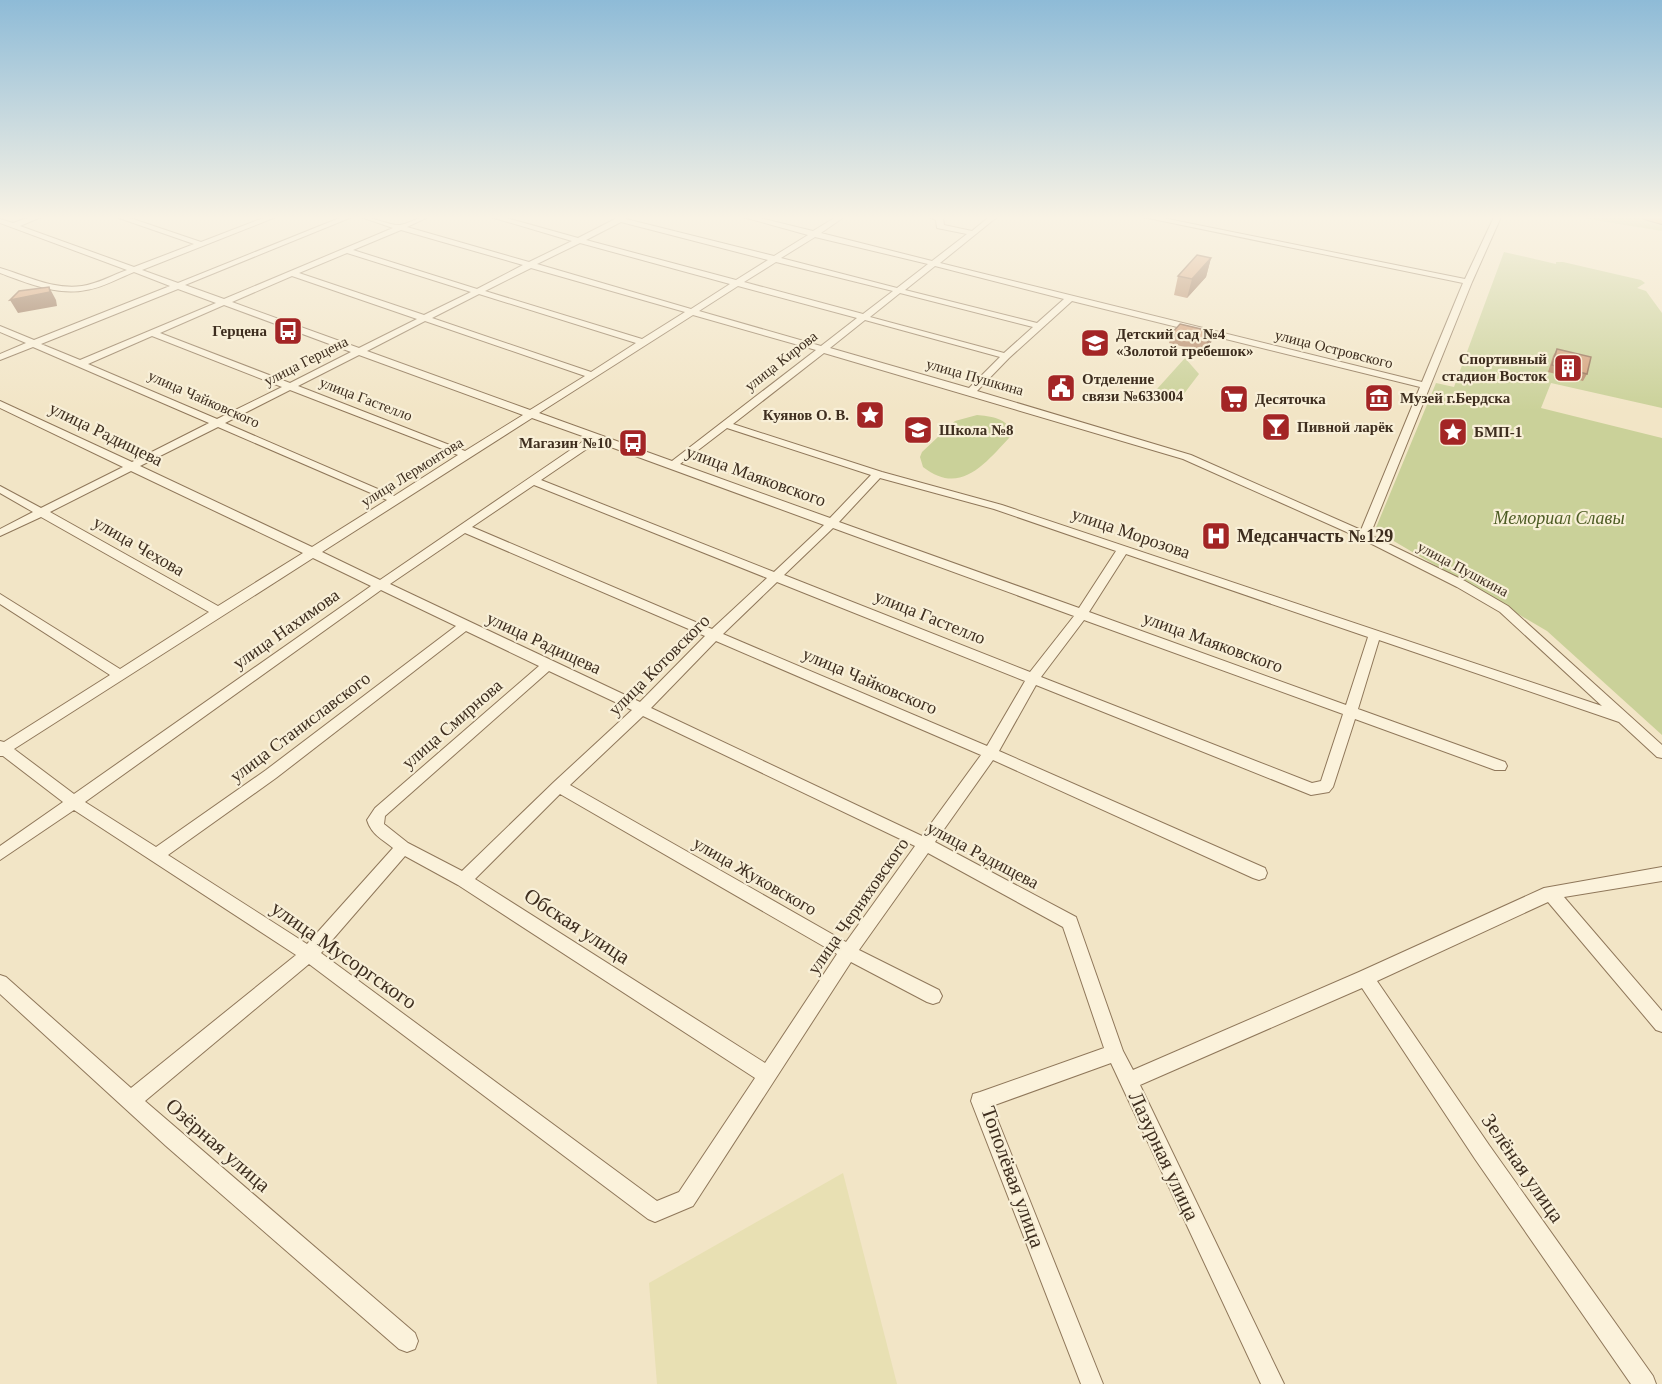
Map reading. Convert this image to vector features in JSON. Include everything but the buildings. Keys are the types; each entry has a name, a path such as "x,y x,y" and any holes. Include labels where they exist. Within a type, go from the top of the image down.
{"street":[{"path":"34,282 55,289 86,288 103,282"},
{"name":"улица Маяковского","path":"170,282 225,304 833,522 1500,766"},
{"path":"0,357 188,282"},
{"path":"81,363 276,282"},
{"path":"315,282 592,375"},
{"path":"447,282 644,343"},
{"name":"улица Герцена","path":"0,533 497,282"},
{"name":"улица Пушкина","path":"587,282 1187,457 1364,536 1461,584 1504,609 1662,753"},
{"path":"733,282 1006,356"},
{"path":"862,282 1039,326"},
{"name":"улица Кирова","path":"673,465 910,282"},
{"name":"улица Островского","path":"1011,282 1426,386"},
{"path":"1364,536 1468,282"},
{"name":"улица Лермонтова","path":"1,748 738,283"},
{"path":"971,392 1006,356 1071,297"},
{"name":"улица Чайковского","path":"0,329 395,500"},
{"name":"улица Гастелло","path":"153,333 466,455"},
{"name":"улица Радищева","path":"0,404 925,844 1070,922"},
{"name":"улица Морозова","path":"724,424 878,474 999,507 1626,720"},
{"name":"улица Нахимова","path":"0,854 382,584 597,437"},
{"name":"улица Котовского","path":"464,880 833,522 878,474"},
{"name":"улица Гастелло","path":"534,481 1034,677 1311,789 1324,788 1328,783 1350,711"},
{"name":"улица Чехова","path":"0,489 219,612"},
{"name":"улица Чайковского","path":"464,528 990,753 1259,873"},
{"name":"улица Черняховского","path":"655,1212 686,1199 848,952 990,753 1034,677 1082,614 1123,549"},
{"path":"0,598 120,675"},
{"name":"улица Станиславского","path":"156,855 271,774 464,626"},
{"path":"1350,711 1375,633"},
{"name":"улица Смирнова","path":"380,812 549,665"},
{"name":"улица Мусоргского","path":"1,748 72,801 309,954 655,1212"},
{"name":"улица Жуковского","path":"560,786 848,952 933,996"},
{"name":"Обская улица","path":"380,812 375,820 377,827 403,847 464,880 766,1075"},
{"path":"131,1100 309,954 403,847"},
{"path":"1128,1081 1365,978 1550,893 1662,874"},
{"path":"1550,893 1662,1024"},
{"name":"Лазурная улица","path":"1070,922 1115,1053 1273,1384"},
{"name":"Зелёная улица","path":"1365,978 1482,1152 1645,1384"},
{"name":"Озёрная улица","path":"0,983 172,1139 407,1341"},
{"name":"Тополёвая улица","path":"1092,1384 980,1101 1115,1053"}],"shaded area":[{"path":"843,1173 897,1384 657,1384 649,1283"}],"green space":[{"name":"Мемориал Славы","path":"1493,282 1645,283 1637,288 1646,291 1662,313 1662,408 1551,383 1541,408 1662,438 1662,735 1547,631 1375,530 1436,383 1454,387"},
{"path":"1185,358 1199,374 1183,395 1157,389"},
{"path":"977,415 1005,422 1010,431 1010,437 992,456 972,473 961,477 949,478 937,475 923,467 920,457 922,452 955,421"}],"place":[{"name":"Герцена","path":"288,331"},
{"name":"Детский сад №4 «Золотой гребешок»","path":"1095,343"},
{"name":"Спортивный стадион Восток","path":"1568,368"},
{"name":"Отделение связи №633004","path":"1061,388"},
{"name":"Музей г.Бердска","path":"1379,398"},
{"name":"Десяточка","path":"1234,399"},
{"name":"Куянов О. В.","path":"870,415"},
{"name":"Пивной ларёк","path":"1276,427"},
{"name":"Школа №8","path":"918,430"},
{"name":"БМП-1","path":"1453,432"},
{"name":"Магазин №10","path":"633,443"},
{"name":"Медсанчасть №129","path":"1216,536"}]}
